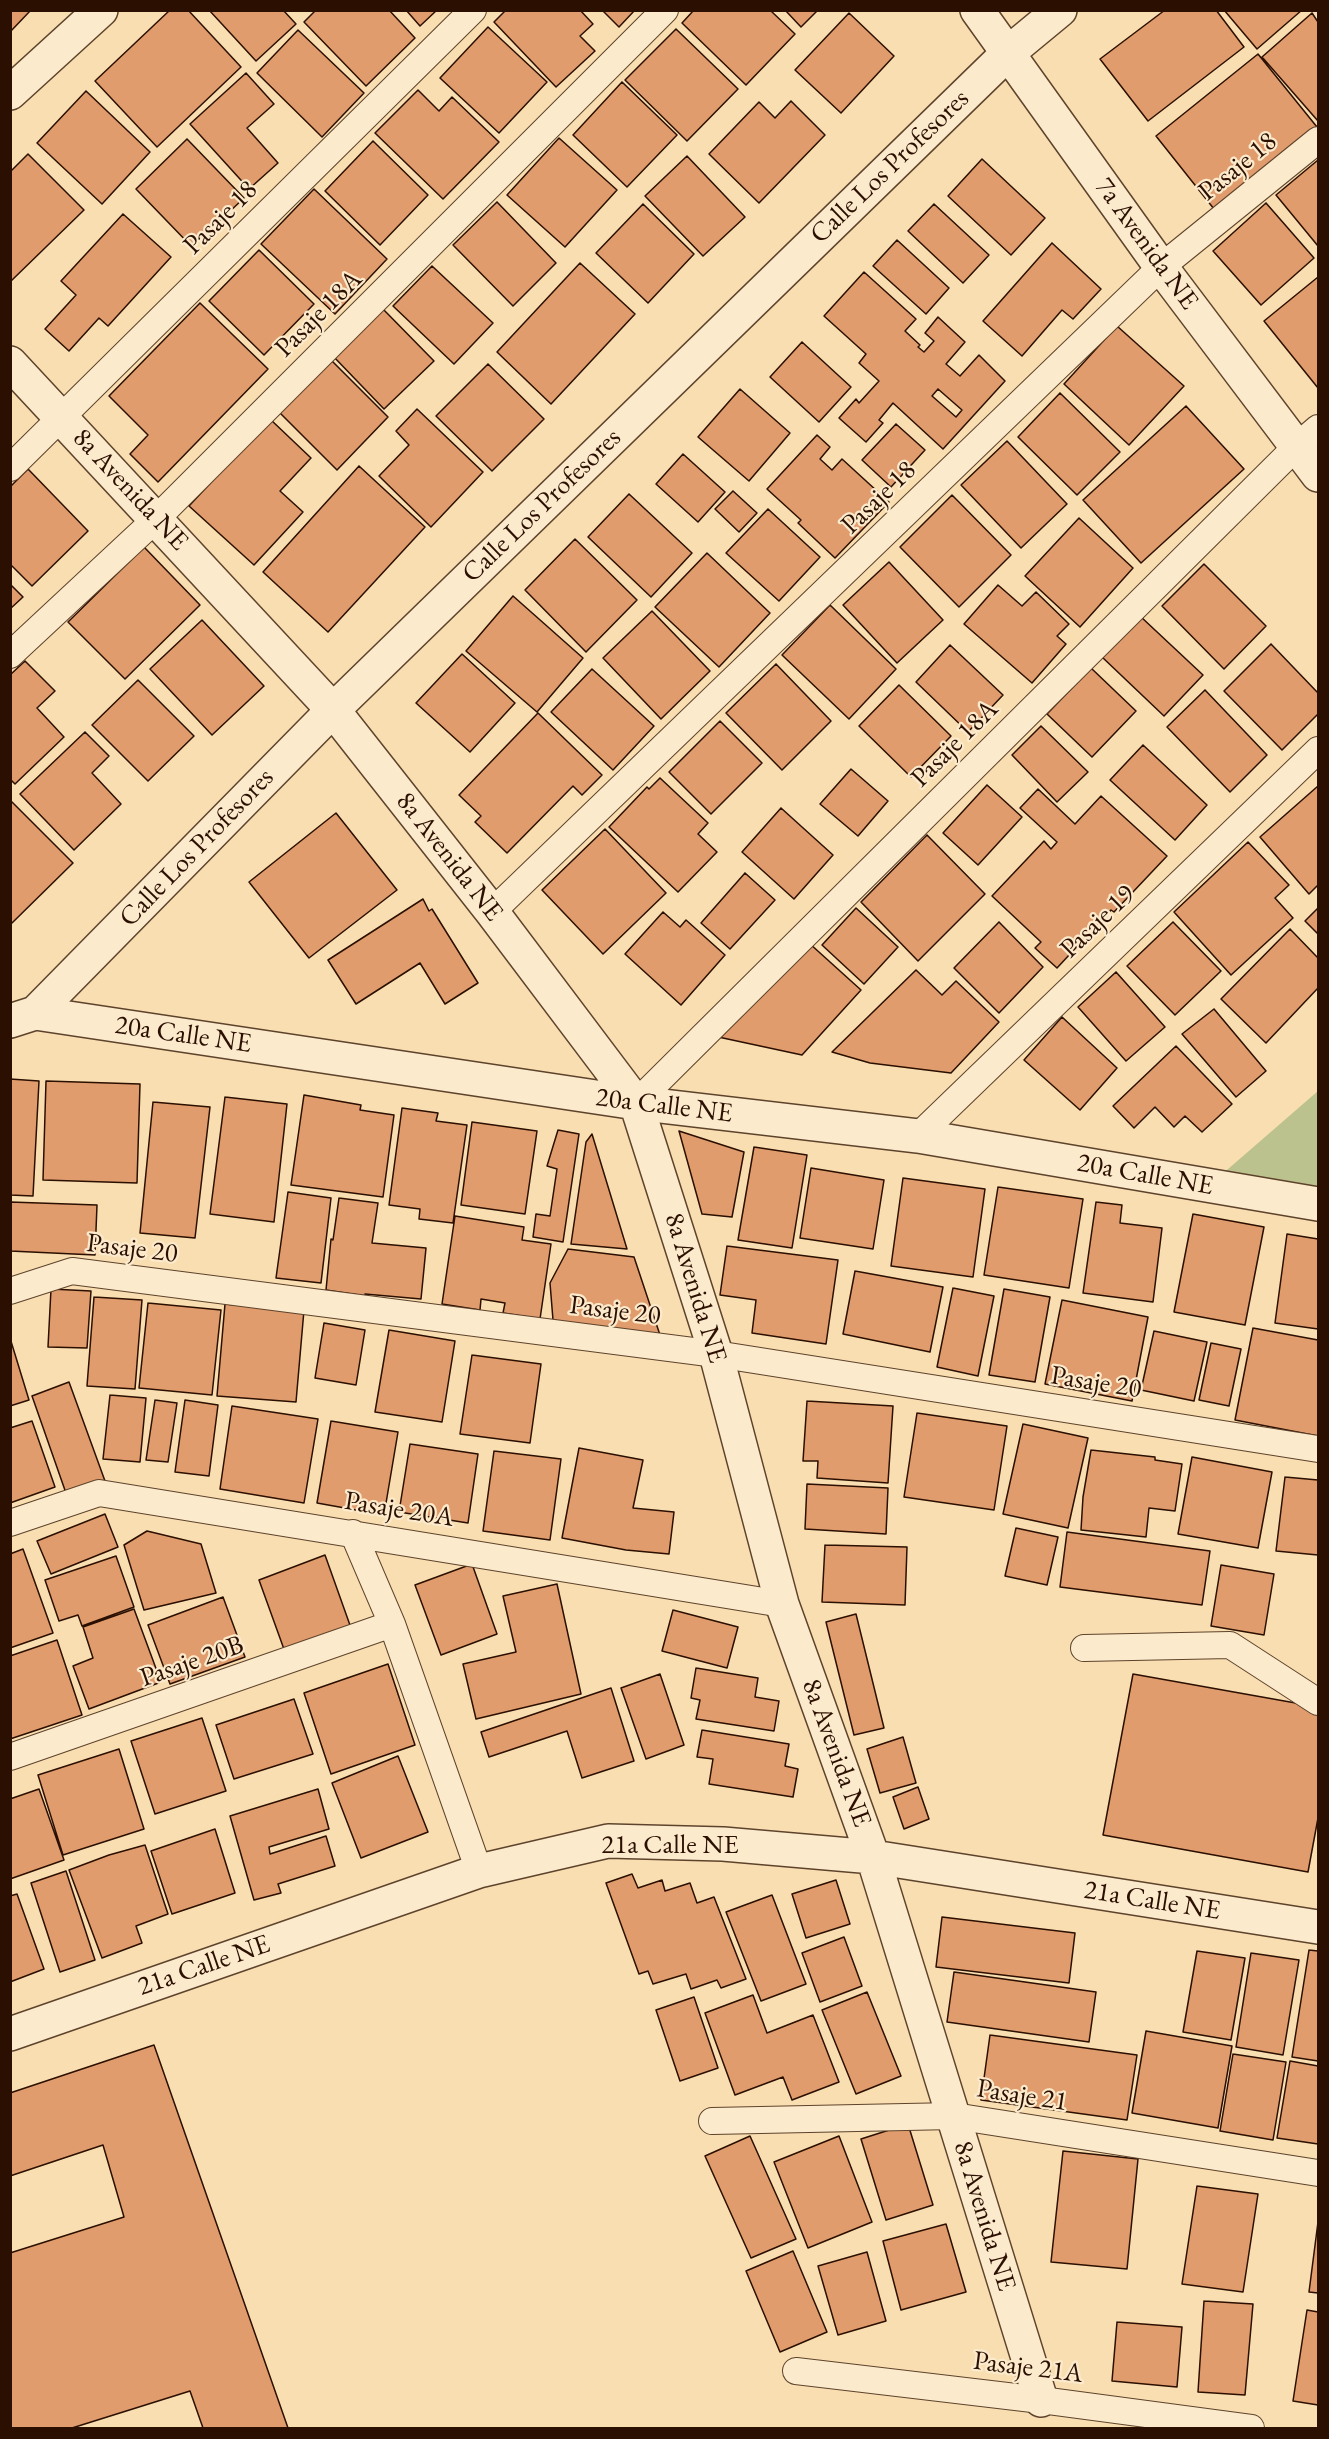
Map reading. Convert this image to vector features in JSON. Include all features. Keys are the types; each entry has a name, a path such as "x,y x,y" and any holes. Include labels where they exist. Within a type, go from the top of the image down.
{"street":[{"path":"10,93 101,10"},
{"name":"7a Avenida NE","path":"977,10 1161,267 1308,437 1318,476"},
{"name":"Calle Los Profesores","path":"23,1017 333,710 1008,52 1060,10"},
{"name":"8a Avenida NE","path":"10,363 63,417 333,710 492,912 636,1103 716,1354 782,1604 873,1857 1041,2400"},
{"name":"20a Calle NE","path":"23,1017 636,1103 918,1136 1318,1204"},
{"name":"21a Calle NE","path":"10,2034 479,1871 608,1840 723,1844 873,1857 1318,1927"}],"lane":[{"name":"Pasaje 18","path":"10,468 473,10"},
{"name":"Pasaje 18A","path":"10,655 156,519 665,10"},
{"name":"Pasaje 18","path":"492,912 1161,267 1318,140"},
{"name":"Pasaje 18A","path":"636,1103 1308,437"},
{"name":"Pasaje 19","path":"918,1136 1318,750"},
{"name":"Pasaje 20","path":"10,1292 72,1271 716,1354 1318,1449"},
{"name":"Pasaje 20A","path":"10,1523 99,1493 782,1604"},
{"path":"353,1533 392,1624 479,1871"},
{"name":"Pasaje 20B","path":"10,1757 392,1624"},
{"path":"1084,1648 1230,1645 1318,1702"},
{"name":"Pasaje 21","path":"712,2121 954,2116 1318,2173"},
{"name":"Pasaje 21A","path":"796,2371 1251,2428"}],"green space":[{"path":"1318,1091 1318,1190 1220,1176"}],"building":[{"path":"10,10 31,10 10,32"},
{"path":"170,10 188,10 241,67 157,147 95,81"},
{"path":"209,10 283,10 296,24 256,61"},
{"path":"316,10 389,10 415,38 366,86 304,22"},
{"path":"406,10 437,10 420,26"},
{"path":"506,10 580,10 593,24 580,36 595,51 556,87 494,22"},
{"path":"602,10 635,10 619,27"},
{"path":"694,10 770,10 795,34 746,85 682,23"},
{"path":"785,10 818,10 801,27"},
{"path":"1165,10 1216,10 1244,47 1148,121 1100,59"},
{"path":"1224,10 1302,10 1257,49"},
{"path":"849,13 894,56 841,113 795,70"},
{"path":"1312,13 1318,22 1318,121 1262,57"},
{"path":"488,27 547,82 499,133 440,78"},
{"path":"676,29 738,89 687,141 625,80"},
{"path":"298,30 364,93 322,137 257,73"},
{"path":"1258,54 1317,127 1214,209 1156,136"},
{"path":"246,73 274,104 247,128 278,163 249,189 190,124"},
{"path":"622,82 677,135 627,187 573,135"},
{"path":"418,90 439,111 452,97 499,142 443,199 375,133"},
{"path":"86,91 150,152 102,204 37,143"},
{"path":"791,101 825,135 759,203 709,154 759,102 775,118"},
{"path":"559,138 617,190 565,247 507,195"},
{"path":"187,139 244,198 192,247 136,189"},
{"path":"373,141 428,195 380,245 325,191"},
{"path":"28,154 84,210 10,282 10,172"},
{"path":"687,156 745,217 703,256 645,196"},
{"path":"982,159 1045,218 1011,255 948,196"},
{"path":"1318,160 1318,246 1276,195"},
{"path":"314,189 387,259 335,314 261,244"},
{"path":"497,202 556,263 513,306 453,245"},
{"path":"1266,203 1314,258 1261,305 1213,251"},
{"path":"643,204 694,254 648,303 596,253"},
{"path":"934,204 989,255 963,283 908,231"},
{"path":"123,214 171,257 108,326 99,318 69,351 45,329 76,295 61,281"},
{"path":"897,240 949,288 926,314 873,266"},
{"path":"1052,243 1101,289 1073,319 1062,310 1022,356 983,321"},
{"path":"259,250 314,304 264,355 209,301"},
{"path":"580,263 635,314 551,404 497,352"},
{"path":"432,266 493,323 454,364 393,306"},
{"path":"864,272 916,319 905,331 924,352 934,341 925,333 938,317 965,342 946,364 960,376 979,355 1005,381 943,449 893,403 879,420 883,423 866,442 839,418 856,399 859,403 879,381 859,363 866,354 824,316","holes":["938,389 962,410 956,417 932,396"]},
{"path":"1318,277 1318,388 1264,321"},
{"path":"200,303 268,369 158,482 130,454 148,435 109,396"},
{"path":"381,307 434,361 384,409 332,355"},
{"path":"1117,326 1184,386 1129,445 1064,384"},
{"path":"802,342 851,387 819,422 770,377"},
{"path":"330,359 388,417 337,470 279,412"},
{"path":"488,364 544,419 492,471 436,416"},
{"path":"740,389 790,433 749,481 698,437"},
{"path":"1060,393 1120,452 1077,495 1018,437"},
{"path":"1186,406 1244,469 1141,563 1083,500"},
{"path":"417,409 483,472 431,527 379,476 409,445 396,431"},
{"path":"270,419 311,458 280,491 303,512 254,565 189,506"},
{"path":"896,424 925,450 891,487 862,460"},
{"path":"817,435 830,447 820,459 832,470 842,459 889,502 835,558 798,523 801,520 767,489"},
{"path":"1007,441 1067,504 1021,548 961,485"},
{"path":"683,454 725,492 698,522 656,484"},
{"path":"359,466 425,527 328,632 263,572"},
{"path":"28,469 88,531 32,586 10,564 10,487"},
{"path":"733,491 757,513 739,532 715,509"},
{"path":"629,494 692,553 651,597 588,537"},
{"path":"952,495 1011,555 959,607 900,547"},
{"path":"768,509 820,557 779,601 726,553"},
{"path":"1079,518 1133,568 1080,627 1025,576"},
{"path":"575,539 637,600 586,652 525,590"},
{"path":"144,547 200,605 125,679 68,622"},
{"path":"707,553 770,613 719,667 655,607"},
{"path":"889,562 943,620 897,663 843,605"},
{"path":"1204,564 1266,626 1224,669 1162,606"},
{"path":"10,584 23,597 10,609"},
{"path":"998,585 1022,606 1036,592 1069,624 1057,636 1066,644 1032,683 964,624"},
{"path":"513,596 583,658 537,712 466,651"},
{"path":"830,605 896,669 849,719 782,655"},
{"path":"652,611 710,671 661,719 603,658"},
{"path":"1140,616 1203,675 1164,716 1102,657"},
{"path":"202,620 264,686 212,735 150,669"},
{"path":"1271,644 1318,693 1318,714 1282,750 1224,691"},
{"path":"950,645 1003,695 968,732 916,682"},
{"path":"462,654 515,703 470,752 416,703"},
{"path":"25,661 55,691 37,708 64,737 15,784 10,779 10,675"},
{"path":"776,664 831,721 782,770 726,713"},
{"path":"1091,668 1136,711 1092,757 1047,714"},
{"path":"592,669 654,726 613,770 551,712"},
{"path":"138,680 194,736 148,781 92,725"},
{"path":"899,685 951,736 911,777 859,726"},
{"path":"1205,690 1267,755 1230,792 1167,727"},
{"path":"538,713 602,775 582,795 573,786 507,853 475,822 481,816 459,795"},
{"path":"720,721 762,763 711,814 669,772"},
{"path":"1041,726 1088,772 1057,802 1012,755"},
{"path":"85,732 109,756 92,773 121,804 74,850 20,794"},
{"path":"1143,745 1207,805 1175,840 1110,780"},
{"path":"851,769 888,801 858,836 820,804"},
{"path":"660,778 708,823 698,834 717,852 678,892 609,827 647,787 649,789"},
{"path":"987,785 1022,817 978,865 943,833"},
{"path":"1318,786 1318,885 1309,894 1260,837"},
{"path":"1038,789 1075,824 1101,796 1167,856 1114,912 1111,910 1057,968 1035,948 1041,942 992,896 1044,841 1051,849 1057,842 1020,808"},
{"path":"10,800 73,863 12,923 10,921"},
{"path":"781,808 833,855 794,899 742,852"},
{"path":"336,813 397,890 309,958 249,882"},
{"path":"605,829 666,893 603,954 542,890"},
{"path":"927,835 985,894 918,961 861,902"},
{"path":"1248,842 1289,885 1275,898 1293,918 1231,975 1174,912"},
{"path":"745,873 775,900 730,949 701,923"},
{"path":"423,899 429,911 432,909 478,983 445,1004 420,963 356,1004 328,960"},
{"path":"856,908 898,947 864,984 822,945"},
{"path":"1318,908 1318,934 1305,921"},
{"path":"663,912 680,927 686,920 725,955 681,1005 625,954"},
{"path":"999,922 1043,967 999,1013 954,968"},
{"path":"1173,922 1221,971 1175,1015 1127,966"},
{"path":"1290,929 1318,958 1318,988 1266,1043 1221,999"},
{"path":"809,943 861,990 802,1055 709,1035"},
{"path":"916,970 942,995 956,981 999,1022 951,1073 870,1063 832,1052"},
{"path":"1116,972 1165,1027 1126,1061 1078,1007"},
{"path":"1214,1009 1266,1071 1236,1097 1182,1034"},
{"path":"1062,1017 1117,1068 1080,1110 1024,1060"},
{"path":"1176,1046 1232,1104 1202,1132 1185,1116 1174,1127 1155,1107 1134,1128 1113,1106"},
{"path":"10,1079 39,1081 33,1196 10,1195"},
{"path":"46,1081 140,1084 137,1183 43,1180"},
{"path":"304,1095 361,1105 360,1110 394,1115 383,1197 291,1185"},
{"path":"225,1097 287,1104 274,1222 210,1214"},
{"path":"153,1102 210,1107 195,1238 140,1233"},
{"path":"402,1108 438,1113 436,1121 467,1125 453,1223 419,1219 420,1209 389,1205"},
{"path":"472,1122 537,1131 525,1214 461,1205"},
{"path":"558,1130 579,1134 563,1242 533,1237 536,1214 550,1216 557,1169 547,1166"},
{"path":"679,1131 744,1152 732,1217 702,1214"},
{"path":"592,1134 627,1249 571,1244 586,1142"},
{"path":"754,1147 807,1155 792,1248 738,1240"},
{"path":"811,1168 884,1180 873,1249 800,1238"},
{"path":"903,1178 985,1189 973,1277 891,1266"},
{"path":"998,1187 1083,1199 1069,1288 984,1275"},
{"path":"288,1192 331,1198 321,1283 276,1278"},
{"path":"339,1198 378,1203 372,1243 426,1248 421,1299 365,1294 365,1296 326,1290 331,1239 333,1240"},
{"path":"10,1202 97,1205 95,1255 10,1251"},
{"path":"1096,1202 1122,1205 1120,1223 1162,1228 1153,1302 1083,1293"},
{"path":"1193,1214 1264,1227 1245,1325 1174,1312"},
{"path":"455,1216 524,1227 522,1240 551,1244 540,1319 503,1313 505,1303 481,1299 480,1310 442,1304"},
{"path":"1287,1234 1318,1239 1318,1329 1275,1323"},
{"path":"727,1246 838,1260 826,1344 752,1333 756,1300 720,1295"},
{"path":"568,1249 634,1257 662,1341 553,1320 550,1283"},
{"path":"855,1271 943,1287 930,1352 843,1334"},
{"path":"953,1288 994,1296 978,1376 937,1367"},
{"path":"51,1289 91,1291 87,1348 48,1347"},
{"path":"1004,1289 1050,1297 1035,1382 989,1375"},
{"path":"94,1297 142,1300 135,1389 87,1386"},
{"path":"1062,1300 1148,1317 1132,1401 1045,1384"},
{"path":"148,1303 221,1310 212,1395 139,1388"},
{"path":"225,1304 304,1310 296,1402 217,1396"},
{"path":"324,1323 365,1330 356,1385 315,1378"},
{"path":"1253,1328 1318,1340 1318,1436 1235,1420"},
{"path":"389,1330 455,1341 442,1422 375,1412"},
{"path":"1154,1331 1207,1342 1194,1401 1141,1390"},
{"path":"10,1338 29,1400 10,1406"},
{"path":"1211,1343 1241,1349 1229,1406 1199,1400"},
{"path":"472,1355 541,1364 530,1443 460,1434"},
{"path":"69,1382 105,1481 67,1496 32,1396"},
{"path":"110,1395 146,1398 140,1462 103,1459"},
{"path":"155,1400 177,1403 168,1462 146,1460"},
{"path":"185,1400 218,1405 209,1476 175,1472"},
{"path":"807,1401 893,1406 888,1483 817,1478 818,1461 803,1461"},
{"path":"232,1406 318,1419 304,1503 220,1489"},
{"path":"917,1413 1007,1426 994,1510 904,1497"},
{"path":"32,1421 55,1487 10,1503 10,1428"},
{"path":"331,1421 398,1432 384,1515 317,1503"},
{"path":"1023,1424 1088,1438 1068,1528 1003,1514"},
{"path":"410,1444 478,1454 468,1523 399,1512"},
{"path":"579,1448 643,1460 633,1508 674,1512 669,1554 626,1550 562,1538"},
{"path":"1091,1450 1155,1457 1155,1460 1182,1464 1175,1511 1149,1508 1146,1537 1081,1530 1083,1497"},
{"path":"494,1451 561,1459 550,1540 483,1531"},
{"path":"1192,1457 1272,1472 1258,1548 1178,1534"},
{"path":"1285,1477 1318,1480 1318,1555 1276,1551"},
{"path":"807,1484 888,1488 886,1534 805,1529"},
{"path":"105,1514 118,1547 51,1574 37,1541"},
{"path":"1016,1528 1058,1537 1047,1585 1005,1576"},
{"path":"147,1531 201,1544 216,1593 144,1610 124,1545"},
{"path":"1067,1532 1210,1551 1202,1605 1060,1587"},
{"path":"825,1545 907,1547 905,1605 822,1602"},
{"path":"23,1549 53,1633 10,1648 10,1554"},
{"path":"325,1555 351,1628 285,1652 259,1580"},
{"path":"116,1556 134,1607 82,1626 78,1615 59,1621 45,1580"},
{"path":"472,1564 497,1634 441,1655 415,1585"},
{"path":"1221,1565 1274,1574 1264,1635 1211,1626"},
{"path":"557,1584 581,1694 476,1719 463,1664 516,1652 503,1596"},
{"path":"223,1597 245,1657 170,1684 148,1625"},
{"path":"134,1609 161,1682 89,1709 73,1666 93,1658 83,1627"},
{"path":"673,1610 738,1627 727,1668 662,1651"},
{"path":"856,1614 884,1728 854,1735 826,1622"},
{"path":"57,1640 82,1715 10,1739 10,1656"},
{"path":"388,1664 415,1745 331,1774 304,1693"},
{"path":"696,1668 758,1678 755,1697 779,1701 774,1731 696,1719 700,1700 691,1698"},
{"path":"660,1674 684,1745 646,1759 621,1688"},
{"path":"1133,1674 1318,1707 1318,1818 1308,1872 1103,1835"},
{"path":"611,1688 634,1761 582,1778 567,1731 489,1757 481,1732"},
{"path":"294,1699 313,1754 234,1779 216,1725"},
{"path":"202,1718 226,1791 155,1814 131,1741"},
{"path":"702,1730 789,1744 785,1766 798,1769 793,1797 709,1784 713,1759 697,1757"},
{"path":"903,1737 916,1783 880,1793 867,1749"},
{"path":"119,1749 144,1829 63,1855 38,1775"},
{"path":"398,1756 428,1832 361,1858 332,1783"},
{"path":"918,1787 929,1819 904,1829 893,1797"},
{"path":"39,1789 64,1860 10,1879 10,1799"},
{"path":"318,1789 329,1829 269,1847 270,1854 326,1836 335,1866 278,1884 281,1893 254,1900 230,1816"},
{"path":"215,1829 235,1893 172,1914 151,1851"},
{"path":"145,1845 168,1914 136,1926 142,1943 102,1958 69,1870"},
{"path":"66,1871 95,1960 60,1972 31,1883"},
{"path":"632,1874 638,1888 662,1880 665,1891 690,1883 697,1903 714,1897 746,1979 721,1988 717,1980 691,1989 686,1974 653,1984 648,1971 639,1974 606,1883"},
{"path":"836,1880 850,1924 806,1938 792,1894"},
{"path":"17,1894 44,1969 10,1982 10,1896"},
{"path":"772,1895 806,1984 761,2001 726,1912"},
{"path":"942,1917 1075,1933 1069,1983 936,1967"},
{"path":"844,1937 862,1986 820,2002 802,1953"},
{"path":"1309,1950 1318,1951 1318,2061 1292,2057"},
{"path":"1197,1951 1245,1958 1231,2040 1183,2032"},
{"path":"1251,1953 1299,1960 1283,2055 1236,2047"},
{"path":"954,1972 1096,1992 1089,2042 947,2022"},
{"path":"867,1992 901,2076 856,2094 822,2010"},
{"path":"753,1995 767,2033 813,2015 839,2082 792,2100 783,2077 735,2095 705,2013"},
{"path":"694,1997 718,2068 680,2081 656,2010"},
{"path":"1146,2031 1232,2046 1218,2128 1132,2113"},
{"path":"990,2035 1137,2055 1127,2120 981,2100"},
{"path":"154,2045 288,2428 203,2428 190,2391 72,2428 10,2428 10,2253 124,2217 103,2145 10,2176 10,2093"},
{"path":"1233,2054 1286,2062 1273,2140 1220,2131"},
{"path":"1290,2061 1318,2066 1318,2144 1277,2138"},
{"path":"908,2124 933,2205 886,2220 861,2139"},
{"path":"750,2136 796,2239 751,2258 705,2156"},
{"path":"839,2136 872,2222 808,2248 774,2162"},
{"path":"1063,2151 1138,2159 1127,2269 1051,2262"},
{"path":"1197,2186 1258,2194 1243,2292 1182,2284"},
{"path":"1318,2222 1318,2293 1309,2292"},
{"path":"946,2224 966,2292 901,2310 883,2241"},
{"path":"793,2251 827,2332 780,2352 746,2271"},
{"path":"867,2252 886,2321 838,2335 818,2266"},
{"path":"1204,2301 1253,2304 1245,2395 1198,2392"},
{"path":"1307,2310 1318,2312 1318,2405 1293,2401"},
{"path":"1117,2322 1182,2327 1177,2387 1112,2381"}]}
